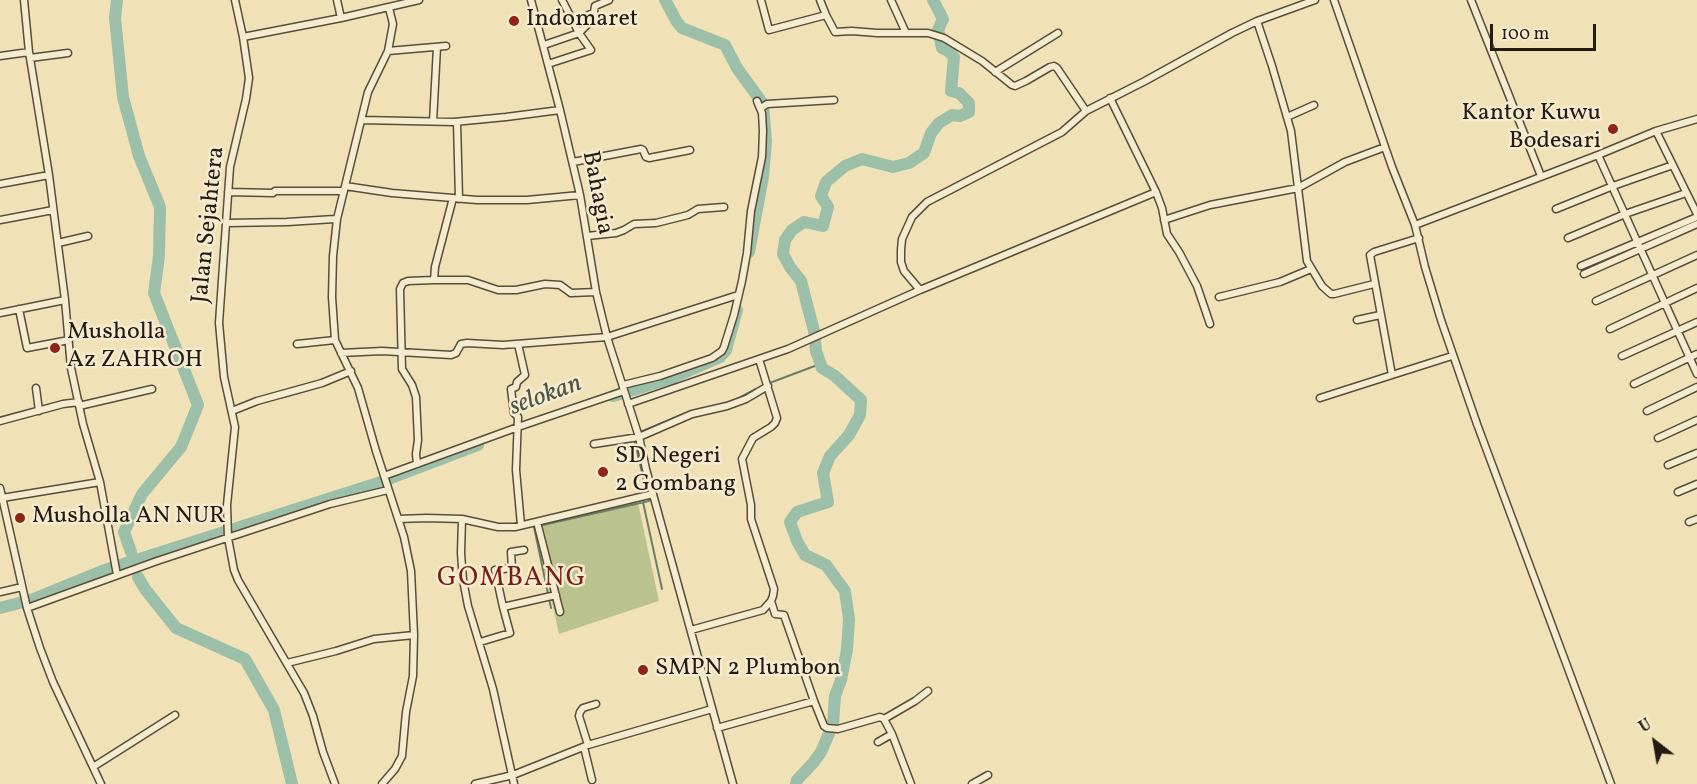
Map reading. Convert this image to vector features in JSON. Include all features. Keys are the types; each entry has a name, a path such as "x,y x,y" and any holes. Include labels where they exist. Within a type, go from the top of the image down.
{"street":[{"path":"24,0 29,55 58,243 71,369 100,482 116,570"},
{"name":"Jalan Sejahtera","path":"235,0 249,70 249,87 230,167 219,323 224,377 235,432 229,471 227,533 238,580 309,705 335,784"},
{"path":"337,0 341,18"},
{"path":"243,37 419,0"},
{"name":"Bahagia","path":"531,0 573,162 596,292 607,337 639,437 733,784"},
{"path":"548,64 591,50 579,33 562,0"},
{"path":"543,45 579,33 591,21 587,16 594,12 595,6 609,0"},
{"path":"761,0 768,30 826,15"},
{"path":"820,0 837,33 852,31 917,32 939,36 969,52 1015,86 1054,66 1060,70 1086,111"},
{"path":"891,0 906,33"},
{"path":"920,290 904,271 901,250 902,238 912,217 920,208 1062,132 1086,111 1110,98 1257,21 1315,0"},
{"path":"1334,0 1385,147 1415,225 1452,356 1611,784"},
{"path":"1471,0 1541,176"},
{"path":"382,784 395,770 402,756 405,712 413,676 411,571 399,519 388,490 358,388 335,340 332,297 337,219 368,92 388,51 393,24 389,8"},
{"path":"1257,21 1291,131 1306,255 1311,269 1322,286 1331,294 1374,284"},
{"path":"995,72 1058,33"},
{"path":"388,51 446,46"},
{"path":"433,122 437,47"},
{"path":"0,56 68,53"},
{"path":"1110,98 1156,192 1167,234 1197,285 1210,324"},
{"path":"385,479 417,464 625,391 718,355 728,336 747,253 751,211 762,157 764,132 762,105 834,100"},
{"path":"1287,117 1314,105"},
{"path":"362,120 456,122 560,110"},
{"path":"1415,225 1656,131 1697,119"},
{"path":"434,280 435,267 456,199 456,122"},
{"path":"1581,266 1697,216 1656,131"},
{"path":"1164,220 1210,205 1298,188 1345,162 1385,147"},
{"path":"573,162 641,149 647,158 690,150"},
{"path":"1598,155 1697,374"},
{"path":"1556,209 1673,165"},
{"path":"0,184 49,175"},
{"path":"228,192 343,190 456,199 528,200 580,195"},
{"path":"628,405 814,338 920,290 1156,192"},
{"path":"1568,238 1625,214 1686,193"},
{"path":"587,236 616,233 634,224 656,223 688,215 698,210 724,207"},
{"path":"0,220 53,210"},
{"path":"227,223 335,219"},
{"path":"1584,274 1697,224"},
{"path":"58,243 88,237"},
{"path":"1392,375 1370,259 1372,253 1419,238"},
{"path":"1611,253 1614,262"},
{"path":"1596,301 1697,255"},
{"path":"1218,297 1280,282 1311,269"},
{"path":"417,464 416,397 402,369 401,286 408,281 468,280 498,290 516,290 545,284 558,285 571,293 596,292"},
{"path":"1610,329 1697,288"},
{"path":"341,353 382,351 454,354 463,344 503,345 607,337 738,295"},
{"path":"0,313 65,300"},
{"path":"19,309 27,348 69,340"},
{"path":"1357,320 1380,315"},
{"path":"1622,356 1697,322"},
{"path":"297,344 335,340"},
{"path":"518,344 525,375 517,382 516,387 511,389 511,402 514,413 518,417 516,470 521,525"},
{"path":"1634,384 1697,354"},
{"path":"1320,398 1452,356"},
{"path":"759,359 777,418 775,423 753,438 742,459 752,505 751,519 774,589 771,602 775,614 784,615 823,725 831,729 884,718 915,701 928,690"},
{"path":"232,411 351,372"},
{"path":"594,444 639,437 692,414 746,399 767,384"},
{"path":"1647,411 1697,387"},
{"path":"36,388 39,411"},
{"path":"0,421 152,389"},
{"path":"1658,438 1697,420"},
{"path":"1668,465 1697,453"},
{"path":"2,498 100,482"},
{"path":"1678,492 1697,484"},
{"path":"0,488 27,606 53,682 101,784"},
{"path":"27,606 116,570 125,572 158,561 227,533 388,490"},
{"path":"399,519 462,519 498,527 515,527 653,494"},
{"path":"462,519 461,553 468,606 493,689 514,784"},
{"path":"1689,522 1697,519"},
{"path":"537,523 554,595 561,612"},
{"path":"480,642 510,633 495,570 512,568 511,552 524,550"},
{"path":"0,592 23,590"},
{"path":"503,607 554,595"},
{"path":"691,630 763,610 771,602"},
{"path":"287,663 374,639 414,635"},
{"path":"717,728 814,701"},
{"path":"592,780 579,712 583,708 596,704"},
{"path":"475,784 513,775 586,746 712,709"},
{"path":"93,767 175,715"},
{"path":"884,718 911,784"},
{"path":"878,742 892,734"},
{"path":"972,784 988,775"}],"green space":[{"path":"636,494 659,601 559,634 535,523"}],"waterway":[{"path":"117,0 115,18 123,97 139,156 160,207 159,256 154,293 198,405 181,447 142,494 124,532 131,552"},
{"name":"selokan","path":"665,0 682,28 725,45 737,68 763,104 766,141 763,177 749,252"},
{"path":"796,784 821,752 833,724 835,696 847,650 849,619 845,591 826,565 805,555 790,522 797,512 828,502 823,473 830,456 849,435 860,415 861,400 835,376 822,368 816,351 814,331 801,281 783,254 785,240 792,230 804,222 823,226 828,207 821,196 826,182 845,166 862,159 893,167 909,163 924,153 931,133 939,123 952,115 960,116 969,112 969,103 959,93 951,91 954,57 942,48 938,30 943,19 933,0"},
{"name":"selokan","path":"613,396 672,378 720,357 726,350 737,310"},
{"path":"767,384 820,364"},
{"path":"329,383 345,376"},
{"path":"737,399 756,389"},
{"path":"280,398 309,390"},
{"path":"551,608 534,527 649,501 633,435 686,413"},
{"name":"selokan","path":"0,608 31,600 102,571 378,483 478,445"},
{"path":"643,502 662,589"},
{"path":"138,577 176,628 245,659 274,710 292,784"}],"place":[{"name":"Indomaret","path":"514,21"},
{"name":"Kantor Kuwu Bodesari","path":"1613,129"},
{"name":"Musholla Az ZAHROH","path":"55,348"},
{"name":"SD Negeri 2 Gombang","path":"603,472"},
{"name":"Musholla AN NUR","path":"20,518"},
{"name":"SMPN 2 Plumbon","path":"643,670"}],"district":[{"name":"GOMBANG","path":"512,580"}]}
